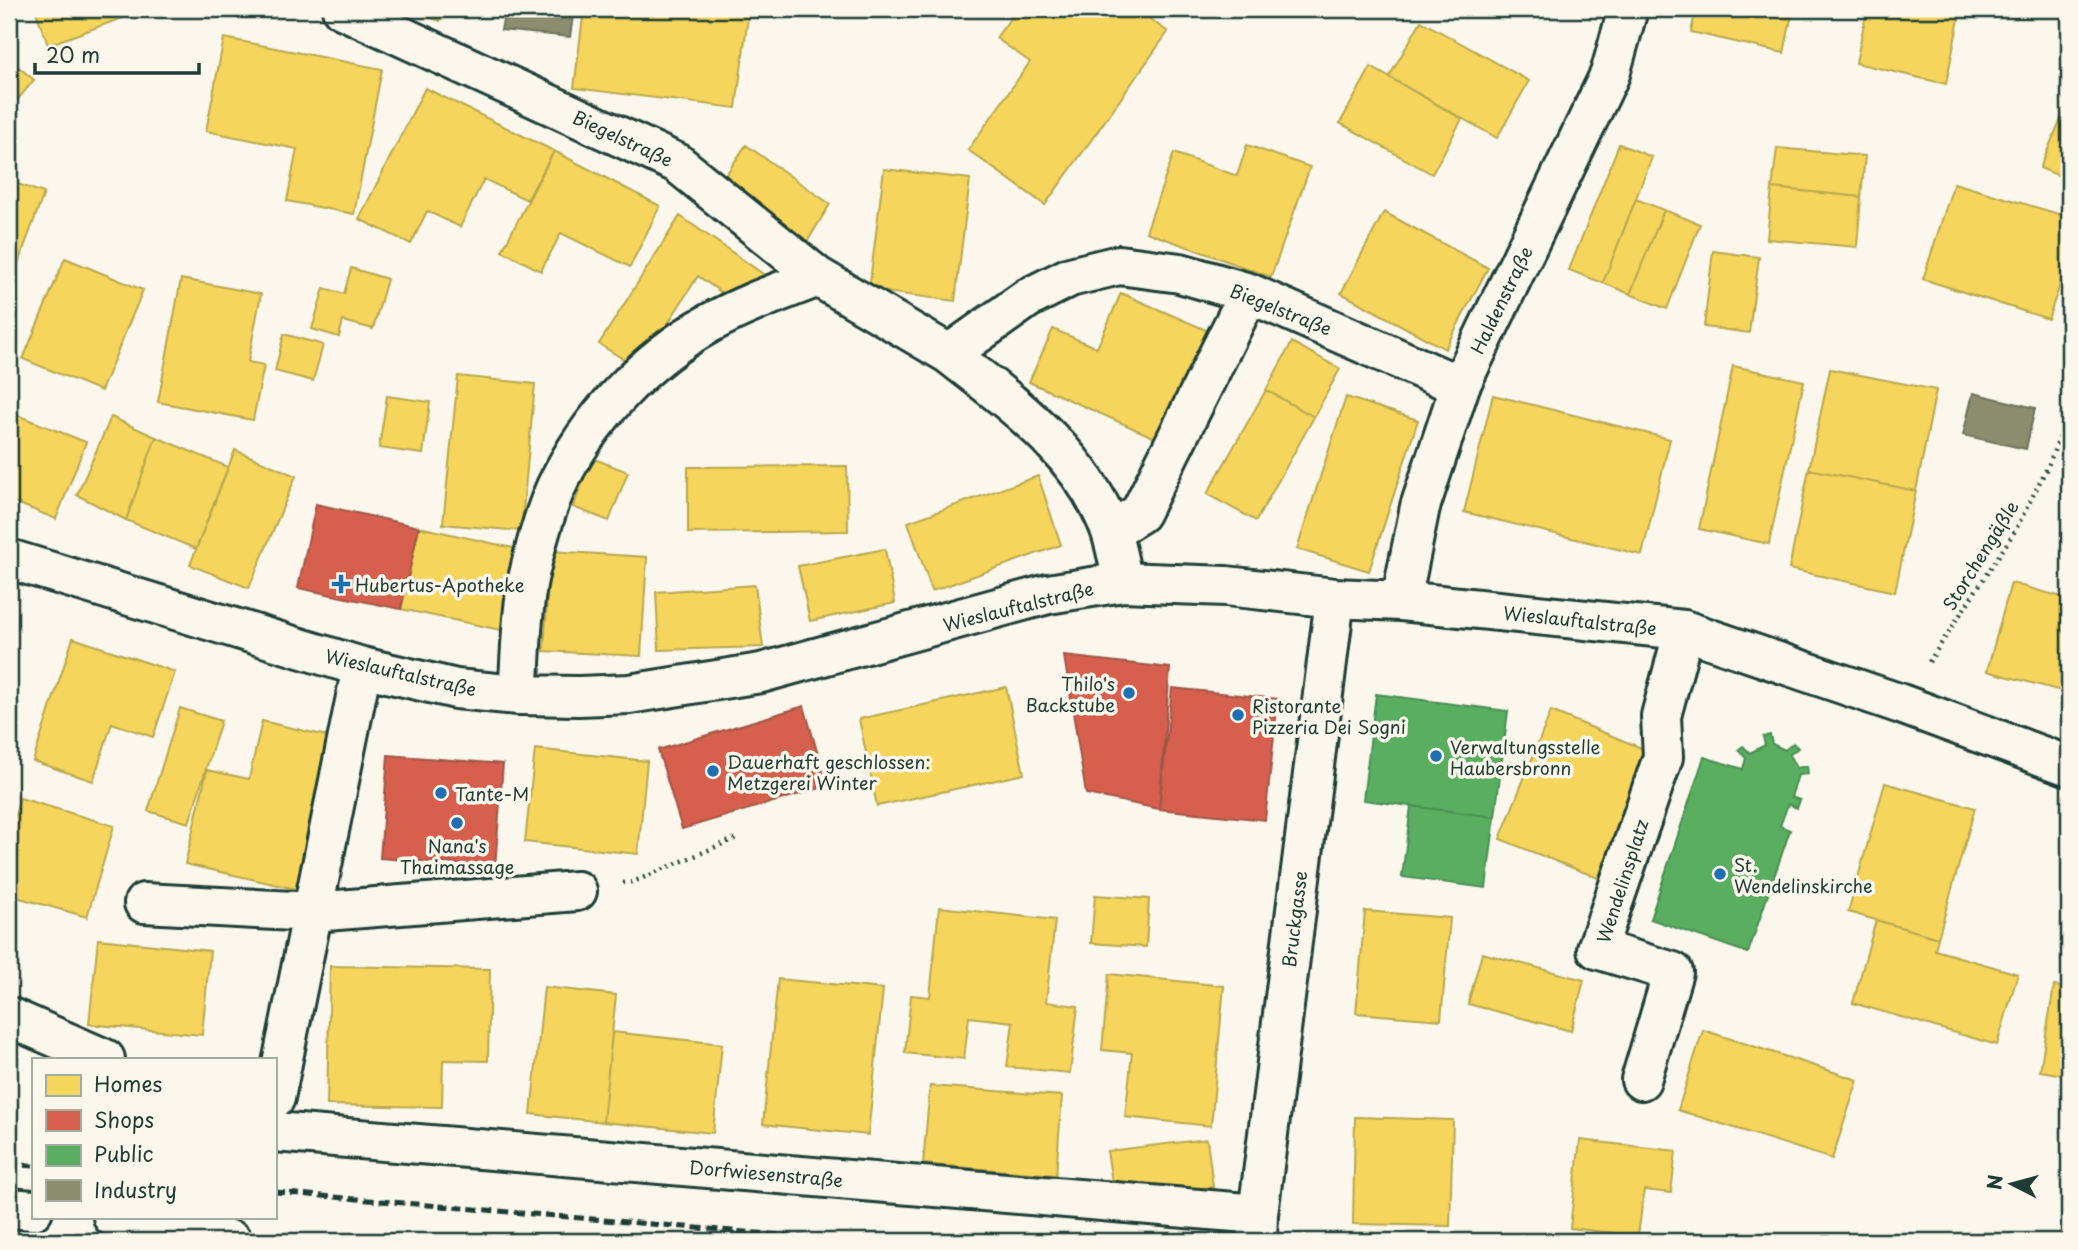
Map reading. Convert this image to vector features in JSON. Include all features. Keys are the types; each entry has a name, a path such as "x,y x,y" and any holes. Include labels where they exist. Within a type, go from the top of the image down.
{"street":[{"name":"Biegelstraße","path":"342,9 677,163 818,277 948,354 1034,422 1073,464 1094,496 1111,531 1123,582"},
{"name":"Haldenstraße","path":"1401,601 1420,507 1460,386 1610,74 1628,9"},
{"name":"Biegelstraße","path":"948,354 1028,298 1070,277 1119,265 1180,273 1249,293 1460,386"},
{"path":"518,695 528,581 540,531 556,487 583,442 619,393 667,350 711,322 818,277"},
{"path":"1111,531 1140,513 1249,293"},
{"name":"Wieslauftalstraße","path":"9,559 362,667 456,689 518,695 629,694 761,673 1048,594 1123,582 1226,586 1335,598 1401,601 1684,630 1901,704 2069,766"},
{"name":"Bruckgasse","path":"1257,1228 1335,598"},
{"name":"Wendelinsplatz","path":"1641,1080 1672,972 1597,949 1663,757 1661,716 1684,630"},
{"path":"276,1093 362,667"},
{"path":"144,903 313,912 578,891"},
{"path":"9,1017 103,1058"},
{"name":"Dorfwiesenstraße","path":"276,1132 1257,1228"},
{"path":"9,1208 32,1210"},
{"path":"126,1218 164,1221 232,1241"}],"path":[{"name":"Storchengäßle","path":"1901,704 2015,531 2048,466 2069,414"},
{"path":"578,891 633,882 739,837"}],"building: Homes":[{"path":"35,9 147,9 48,45"},
{"path":"407,9 445,9 440,21"},
{"path":"584,9 749,9 736,108 574,88"},
{"path":"1017,9 1136,9 1168,32 1045,205 968,150 1030,62 996,38"},
{"path":"1696,9 1793,9 1784,53 1691,32"},
{"path":"1867,9 1961,9 1946,84 1856,63"},
{"path":"1421,21 1529,81 1497,138 1389,77"},
{"path":"224,38 382,69 354,214 287,201 297,149 206,131"},
{"path":"9,59 34,80 9,110"},
{"path":"1371,67 1462,119 1432,174 1340,123"},
{"path":"425,88 554,151 527,200 484,179 460,227 427,211 411,244 359,219"},
{"path":"2069,103 2069,180 2040,168"},
{"path":"1619,144 1652,157 1603,283 1569,270"},
{"path":"746,145 830,204 801,252 719,185"},
{"path":"1247,145 1310,167 1271,277 1146,232 1174,153 1237,176"},
{"path":"1777,148 1865,156 1861,197 1772,188"},
{"path":"554,151 660,206 630,267 561,233 541,271 502,251"},
{"path":"884,169 970,179 955,301 869,290"},
{"path":"9,181 44,193 9,288"},
{"path":"1954,183 2069,217 2069,259 2048,319 1923,279"},
{"path":"1772,188 1861,197 1857,247 1767,239"},
{"path":"1636,199 1664,210 1630,294 1603,283"},
{"path":"1664,210 1700,224 1667,309 1630,294"},
{"path":"1384,212 1488,268 1445,349 1341,293"},
{"path":"680,216 779,285 735,302 698,276 639,369 599,344"},
{"path":"1713,251 1759,257 1749,333 1704,327"},
{"path":"65,258 143,290 101,391 23,359"},
{"path":"351,268 387,279 373,329 343,321 339,337 312,329 324,288 344,294"},
{"path":"181,279 261,294 248,362 264,365 253,420 158,402"},
{"path":"1121,293 1213,333 1164,442 1029,382 1053,329 1097,348"},
{"path":"284,334 323,345 313,381 275,371"},
{"path":"1292,342 1340,369 1314,417 1266,390"},
{"path":"1733,366 1804,381 1769,544 1699,529"},
{"path":"1830,369 1936,390 1916,491 1809,469"},
{"path":"458,376 535,384 521,531 443,524"},
{"path":"1266,390 1314,417 1256,521 1207,494"},
{"path":"1493,395 1670,439 1642,555 1464,512"},
{"path":"387,396 430,402 423,454 379,448"},
{"path":"1346,397 1418,420 1369,571 1297,549"},
{"path":"9,412 86,442 56,519 9,500"},
{"path":"111,417 156,437 126,520 77,495"},
{"path":"156,437 228,467 196,549 126,520"},
{"path":"235,450 296,476 249,588 190,565"},
{"path":"592,458 628,472 609,521 573,507"},
{"path":"847,466 848,531 688,533 688,467"},
{"path":"1809,469 1916,491 1895,592 1789,569"},
{"path":"1038,476 1061,545 932,591 908,522"},
{"path":"419,527 518,549 501,630 401,609"},
{"path":"885,549 895,603 810,621 798,566"},
{"path":"550,551 647,557 641,656 544,651"},
{"path":"2011,583 2069,599 2069,693 1987,671"},
{"path":"755,585 763,647 659,650 656,592"},
{"path":"73,638 175,672 153,737 112,723 93,781 33,761"},
{"path":"1006,687 1024,774 877,806 859,719"},
{"path":"180,708 221,721 189,823 148,811"},
{"path":"1551,711 1649,751 1598,878 1500,839"},
{"path":"262,721 331,737 296,889 185,864 207,770 249,779"},
{"path":"535,749 647,761 638,854 525,842"},
{"path":"1885,783 1975,808 1938,938 1848,912"},
{"path":"20,798 114,826 87,917 9,895 9,835"},
{"path":"1095,895 1149,899 1146,947 1091,943"},
{"path":"939,907 1055,920 1046,1002 1078,1006 1070,1073 1007,1067 1013,1022 969,1017 964,1059 905,1053 911,995 930,997"},
{"path":"1365,911 1450,918 1441,1020 1356,1013"},
{"path":"1876,920 1938,938 1935,950 2018,974 1997,1045 1853,1003"},
{"path":"98,939 210,951 202,1035 89,1024"},
{"path":"1482,953 1584,980 1571,1031 1468,1004"},
{"path":"330,966 490,969 488,1061 443,1060 442,1107 327,1105"},
{"path":"1109,974 1224,986 1211,1126 1125,1117 1132,1053 1102,1050"},
{"path":"778,979 883,989 868,1135 763,1124"},
{"path":"2054,986 2069,988 2069,1076 2040,1071"},
{"path":"544,987 616,995 603,1122 531,1114"},
{"path":"1703,1030 1858,1080 1832,1159 1678,1110"},
{"path":"612,1032 722,1044 713,1133 603,1122"},
{"path":"930,1086 1062,1096 1056,1175 923,1164"},
{"path":"1355,1117 1453,1120 1450,1226 1353,1224"},
{"path":"1207,1139 1213,1187 1114,1194 1107,1151"},
{"path":"1580,1140 1676,1151 1671,1193 1644,1190 1638,1236 1570,1228"}],"building: Shops":[{"path":"316,504 419,527 401,609 298,588"},
{"path":"1064,656 1170,668 1159,809 1086,794"},
{"path":"1172,688 1278,699 1265,820 1159,809"},
{"path":"804,706 827,786 682,829 658,750"},
{"path":"388,755 503,764 495,867 380,858"}],"building: Public":[{"name":"Verwaltungsstelle Haubersbronn","path":"1376,694 1508,711 1495,817 1363,800"},
{"name":"St. Wendelinskirche","path":"1770,735 1772,744 1785,750 1793,743 1798,748 1789,755 1797,768 1807,766 1808,774 1798,775 1791,797 1800,800 1797,808 1788,804 1780,826 1790,830 1748,953 1650,919 1704,757 1743,769 1746,758 1738,750 1743,746 1750,753 1765,745 1763,737"},
{"path":"1411,806 1495,817 1486,888 1402,877"}],"building: Industry":[{"path":"505,9 574,9 570,37 501,30"},
{"path":"1973,393 2035,408 2026,449 1963,435"}],"railway":[{"path":"9,1164 32,1166"},
{"path":"276,1192 850,1241"}],"place":[{"name":"Hubertus-Apotheke","path":"341,584"},
{"name":"Thilo's Backstube","path":"1129,693"},
{"name":"Ristorante Pizzeria Dei Sogni","path":"1238,715"},
{"name":"Verwaltungsstelle Haubersbronn","path":"1436,756"},
{"name":"Dauerhaft geschlossen: Metzgerei Winter","path":"713,771"},
{"name":"Tante-M","path":"441,793"},
{"name":"Nana's Thaimassage","path":"457,823"},
{"name":"St. Wendelinskirche","path":"1720,874"}]}
